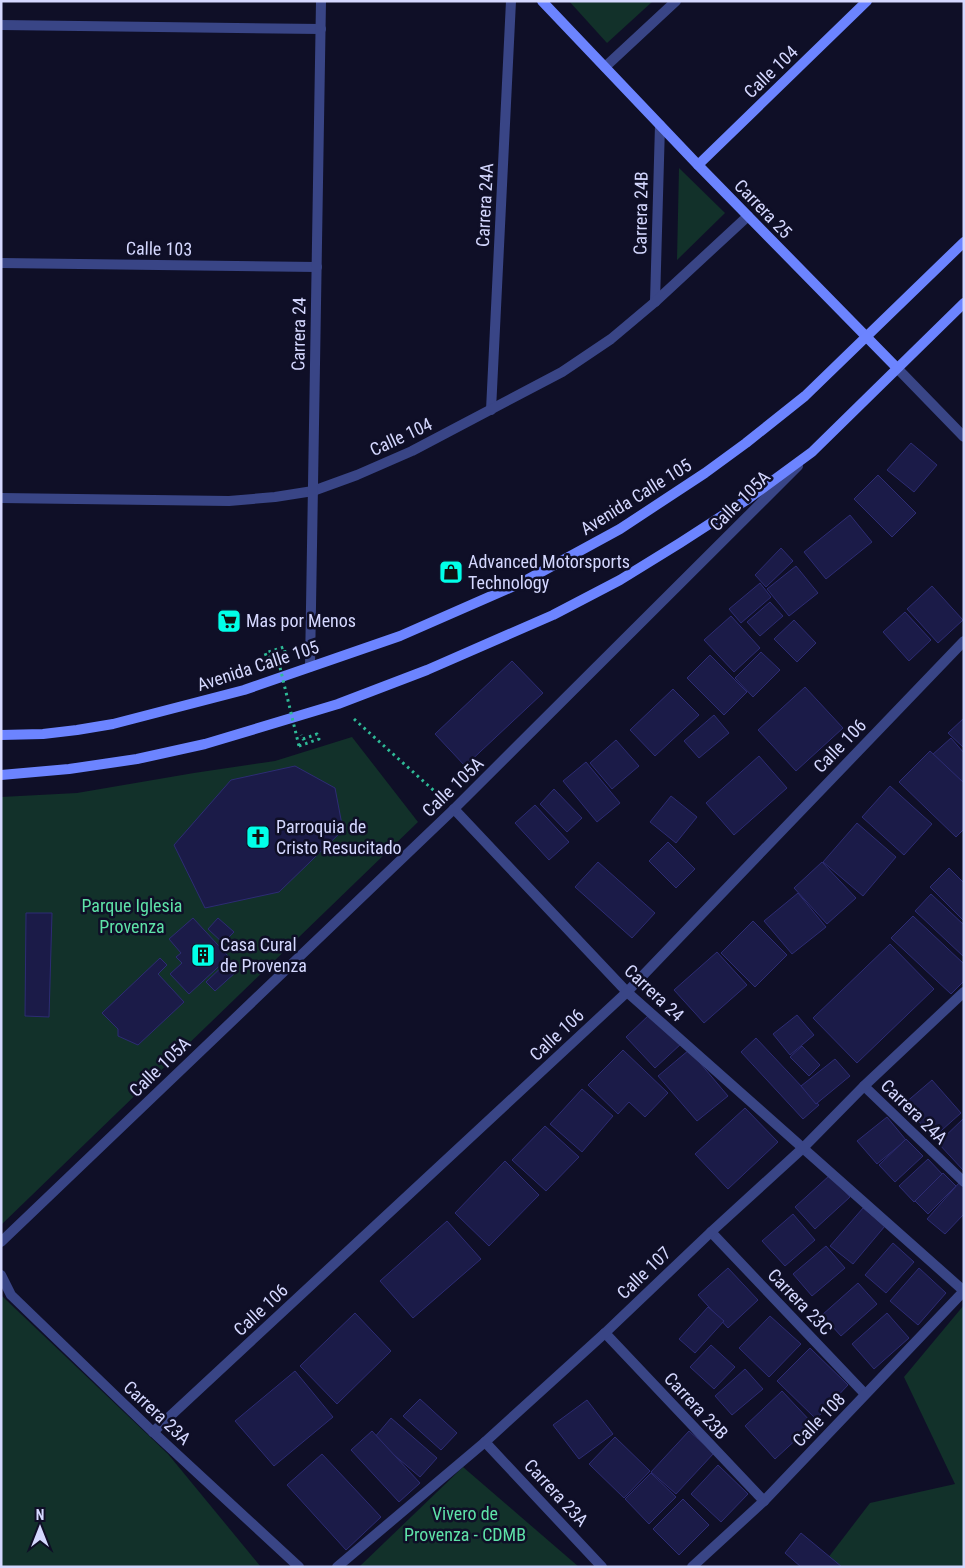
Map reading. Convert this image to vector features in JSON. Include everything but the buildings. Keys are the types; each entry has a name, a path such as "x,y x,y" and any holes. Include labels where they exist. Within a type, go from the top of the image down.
{"main road":[{"name":"Carrera 25","path":"542,1 698,165 897,368"},
{"name":"Calle 104","path":"698,165 867,1"},
{"name":"Avenida Calle 105","path":"1,735 69,731 113,724 244,690 400,636 521,583 620,529 705,473 746,443 805,396 964,242"},
{"path":"1,775 69,769 137,759 205,744 338,704 427,670 553,615 620,580 680,543 748,499 812,452 964,303"}],"street":[{"name":"Carrera 24","path":"310,667 321,1"},
{"name":"Carrera 24A","path":"491,410 511,1"},
{"path":"605,68 676,1"},
{"path":"1,25 321,29"},
{"name":"Carrera 24B","path":"655,302 660,125"},
{"name":"Calle 104","path":"1,498 229,501 313,491 357,475 412,451 562,372 611,339 655,302 748,216"},
{"name":"Calle 103","path":"1,263 317,267"},
{"name":"Carrera 25","path":"897,368 964,437"},
{"name":"Calle 105A","path":"1,1242 454,809 812,452"},
{"name":"Calle 106","path":"153,1432 627,992 964,641"},
{"name":"Carrera 24","path":"454,809 627,992 964,1291"},
{"name":"Calle 107","path":"336,1567 486,1442 803,1148 864,1086 964,992"},
{"name":"Carrera 24A","path":"864,1086 964,1182"},
{"name":"Carrera 23C","path":"711,1232 866,1394"},
{"name":"Carrera 23A","path":"1,1275 11,1295 153,1432 299,1567"},
{"name":"Calle 108","path":"692,1567 764,1501 964,1291"},
{"name":"Carrera 23B","path":"605,1333 764,1501"},
{"name":"Carrera 23A","path":"486,1442 602,1567"}],"path":[{"path":"286,657 284,647 265,653 267,658 277,654 299,746 319,739 317,734 303,739 301,734"},
{"path":"338,704 454,809"}],"green space":[{"path":"569,1 653,1 607,43"},
{"path":"679,168 725,213 677,260"},
{"name":"Parque Iglesia Provenza","path":"352,737 418,822 1,1225 1,797 77,793 275,761"},
{"path":"1,1295 168,1454 261,1567 1,1567"},
{"path":"964,1305 964,1567 821,1567 870,1503 955,1484 904,1377"},
{"name":"Vivero de Provenza - CDMB","path":"463,1467 579,1567 359,1567"}],"place":[{"name":"Advanced Motorsports Technology","path":"451,572"},
{"name":"Mas por Menos","path":"229,621"},
{"name":"Parroquia de Cristo Resucitado","path":"258,837"},
{"name":"Casa Cural de Provenza","path":"203,955"}]}
